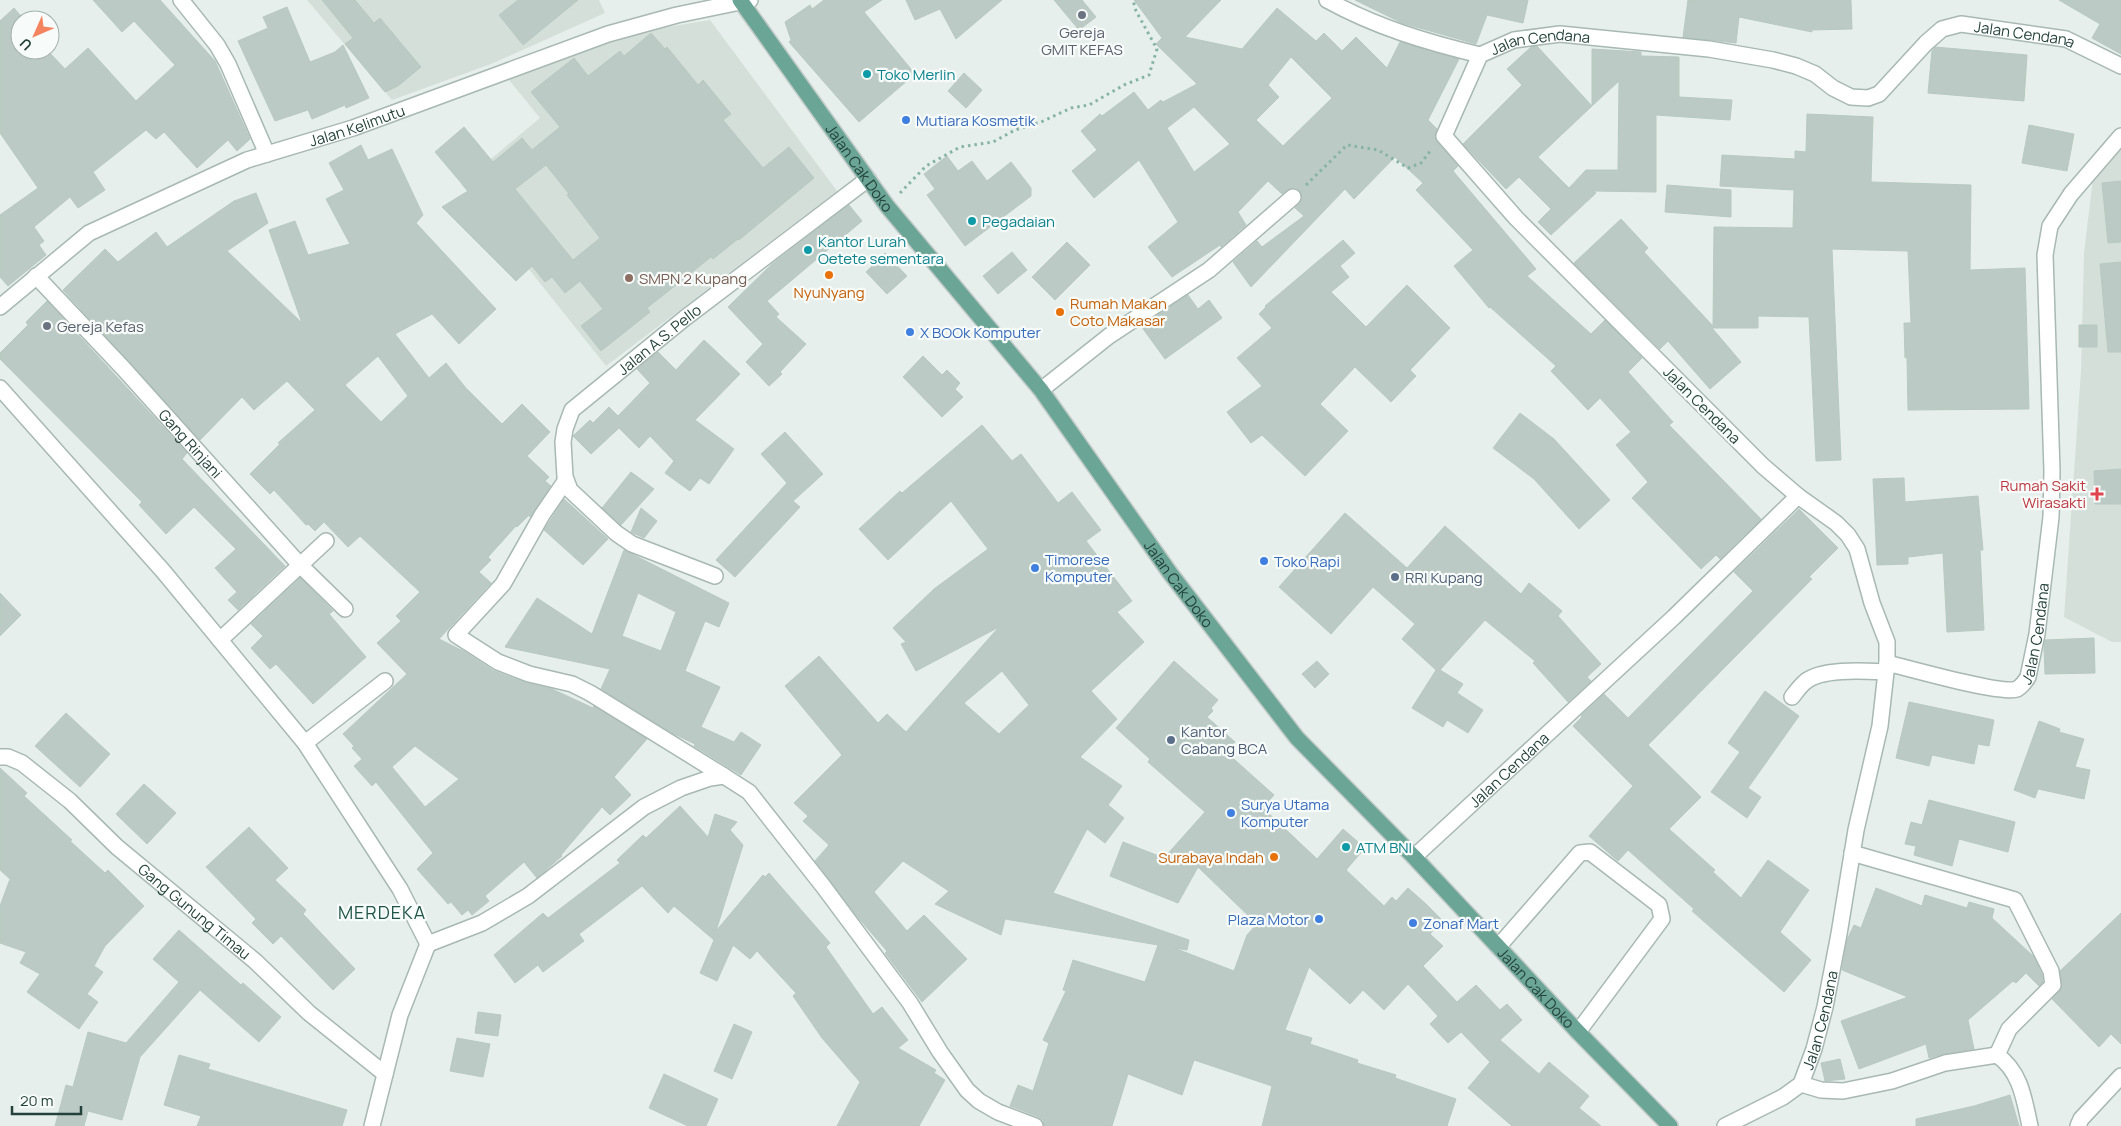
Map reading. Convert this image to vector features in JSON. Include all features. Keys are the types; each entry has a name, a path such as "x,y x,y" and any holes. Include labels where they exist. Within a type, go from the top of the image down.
{"main road":[{"name":"Jalan Cak Doko","path":"744,1 887,206 1041,390 1170,573 1297,738 1414,857 1578,1032 1670,1126"}],"street":[{"path":"181,0 217,45 228,64 267,154"},
{"path":"1327,0 1356,16 1395,32 1480,55"},
{"name":"Jalan Kelimutu","path":"0,307 89,233 248,160 353,128 608,34 677,14 744,1"},
{"name":"Jalan Cendana","path":"1725,1126 1783,1097 1801,1084 1814,1049 1825,1008 1852,853 1880,726 1887,642 1872,604 1857,549 1848,535 1836,523 1798,496 1763,466 1523,225 1444,136 1480,55 1514,40 1560,34 1709,48 1773,60 1796,66 1815,74 1833,88 1851,97 1868,98 1880,94 1926,43 1942,29 1961,24 2066,39 2121,66"},
{"name":"Jalan Cendana","path":"1886,667 2008,690 2017,689 2028,677 2038,634 2051,517 2052,471 2045,256 2050,226 2071,194 2121,136"},
{"name":"Jalan A.S. Pello","path":"566,480 563,442 564,428 572,410 684,318 868,179"},
{"path":"1041,390 1108,336 1209,270 1293,197"},
{"name":"Gang Rinjani","path":"36,276 123,368 300,565 345,609"},
{"path":"0,388 163,571 305,743 400,889 428,944"},
{"path":"566,480 570,490 616,533 632,544 715,576"},
{"path":"566,480 542,515 503,584 456,635 498,662 529,674 572,684 590,693 749,792 823,886 910,1003 940,1052 967,1090 979,1101 998,1112 1035,1126"},
{"name":"Jalan Cendana","path":"1414,857 1667,624 1798,496"},
{"path":"220,640 326,540"},
{"path":"1792,697 1806,681 1820,675 1886,667"},
{"path":"305,743 385,681"},
{"name":"Gang Gunung Timau","path":"0,757 8,757 22,763 70,802 117,847 255,961 309,1014 385,1074"},
{"path":"372,1126 400,1015 412,980 428,944 482,923 528,896 644,807 681,788 710,778 724,776"},
{"path":"1498,947 1580,853 1590,852 1659,905 1662,919 1578,1032"},
{"path":"1852,853 2015,900 2051,970 2052,985 2009,1029 1997,1055"},
{"path":"1801,1084 1821,1090 1843,1091 1857,1089 1892,1081 1945,1063 1997,1055 2008,1063 2017,1076 2030,1126"},
{"path":"2078,1126 2081,1118 2121,1076"}],"path":[{"path":"887,206 926,166 960,147 993,142 1014,130 1041,122 1071,108 1089,105 1124,85 1149,75 1157,49 1136,11 1133,0"},
{"path":"1293,197 1347,145 1378,150 1408,168 1421,163 1444,136"}],"shaded area":[{"path":"307,0 599,0 605,13 491,64 392,100"},
{"name":"SMPN 2 Kupang","path":"710,20 837,191 606,366 461,184 540,118 509,80 637,32"},
{"name":"Rumah Sakit Wirasakti","path":"2121,148 2121,642 2112,642 2064,617 2081,371 2084,253 2093,178"}],"building":[{"path":"93,0 160,0 215,61 250,139 237,151 228,140 197,168 164,132 156,139 146,130 93,172 105,190 78,208 70,197 34,227 44,241 39,245 46,255 8,286 0,277 0,215 38,188 0,133 0,21 10,12 10,60 56,60 65,69 88,48 136,101 175,65 134,21 122,32"},
{"path":"322,0 355,0 374,23 380,18 421,67 398,86 385,92 345,44 353,38"},
{"path":"518,0 578,0 523,45 499,15"},
{"path":"824,0 882,0 864,12 915,74 859,122 789,42 791,40 785,22 810,5 812,9"},
{"path":"906,0 1002,0 956,39 940,9 915,20"},
{"name":"Gereja GMIT KEFAS","path":"1054,0 1082,0 1096,17 1079,30"},
{"path":"1134,0 1221,0 1185,37 1242,49 1277,8 1316,41 1324,33 1342,51 1356,37 1387,68 1400,42 1459,59 1428,120 1437,129 1435,137 1437,142 1458,166 1453,171 1536,269 1527,276 1591,334 1605,320 1642,358 1628,372 1673,422 1669,425 1761,519 1720,559 1716,555 1701,569 1632,498 1648,482 1616,445 1631,432 1600,398 1588,410 1551,371 1556,366 1489,308 1454,266 1473,250 1416,190 1423,183 1395,157 1354,199 1345,189 1251,287 1233,262 1257,241 1262,247 1304,216 1295,208 1302,200 1300,191 1296,188 1291,188 1282,194 1268,181 1238,212 1246,225 1221,247 1220,245 1172,277 1148,247 1178,222 1139,160 1094,198 1072,171 1097,150 1081,131 1100,114 1102,116 1134,92 1148,110 1161,100 1163,102 1197,84 1156,44 1162,38","holes":["1291,57 1332,98 1283,146 1256,120 1279,97 1268,85","1194,107 1230,144 1194,172 1167,128"]},
{"path":"1355,0 1528,0 1523,23 1487,15 1476,44 1402,23"},
{"path":"1688,0 1851,0 1852,29 1812,30 1812,32 1739,17 1736,43 1683,37"},
{"path":"2059,0 2121,0 2121,54 2092,38 2100,24"},
{"path":"287,7 310,62 335,52 343,45 369,98 346,108 345,105 312,119 308,110 275,121 238,41 268,28 263,17"},
{"name":"SMPN 2 Kupang","path":"651,33 665,49 667,47 698,85 703,80 731,114 723,120 763,168 789,147 814,178 739,240 713,259 711,257 647,308 650,312 601,351 581,326 603,309 580,281 565,293 552,277 545,282 532,266 516,281 442,207 468,191 435,152 464,127 493,162 522,138 532,150 560,127 531,92 574,58 588,76 620,51 624,56","holes":["546,165 569,194 567,195 600,238 573,260 515,189"]},
{"path":"1537,46 1592,106 1592,49 1641,52 1641,56 1679,57 1679,97 1732,100 1730,120 1656,115 1656,192 1594,191 1596,193 1551,235 1538,222 1551,209 1519,177 1506,189 1463,144 1522,85 1507,69 1531,47","holes":["1619,81 1618,170 1586,170 1569,188 1538,157"]},
{"path":"1935,47 2027,55 2024,101 1928,93 1932,51"},
{"path":"964,73 982,90 966,108 948,91"},
{"path":"1807,114 1873,117 1871,182 1971,185 1970,270 2025,268 2029,409 1908,410 1904,323 1911,323 1908,251 1832,249 1841,460 1816,461 1809,317 1758,316 1758,328 1712,328 1741,362 1710,389 1668,341 1660,349 1574,263 1621,219 1648,248 1644,252 1713,326 1714,227 1793,228 1794,190 1720,186 1722,155 1795,159 1795,151 1806,152"},
{"path":"2029,125 2074,134 2067,171 2022,163"},
{"path":"361,145 368,160 392,149 423,215 416,223 496,309 459,344 432,314 395,334 429,378 446,363 465,387 502,424 522,404 550,432 527,456 549,477 545,481 551,486 530,517 529,515 516,526 488,557 491,560 479,572 491,583 439,639 465,652 494,671 526,683 552,689 593,708 594,706 647,739 614,777 631,795 610,815 602,807 562,856 537,878 524,862 485,896 489,901 472,915 468,910 462,915 451,902 448,904 417,869 433,853 376,782 372,786 354,766 362,759 343,734 407,674 377,643 401,621 396,616 420,592 360,536 348,547 324,522 315,531 308,524 306,525 274,490 270,494 250,474 280,444 278,443 315,410 287,381 254,410 242,397 200,440 63,290 105,249 118,262 156,232 167,247 234,201 256,193 268,223 227,251 302,323 269,230 295,221 308,255 350,244 326,199 344,190 329,163","holes":["378,356 408,396 381,422 345,385","415,746 459,779 425,807 392,767"]},
{"name":"Pegadaian","path":"947,156 958,171 972,161 987,181 1011,162 1031,188 1031,196 965,246 927,195 935,189 924,174"},
{"path":"2121,181 2121,242 2108,243 2102,183"},
{"path":"1667,185 1731,190 1731,217 1665,212"},
{"path":"849,205 862,221 767,301 779,314 776,317 806,344 780,372 782,374 769,386 746,362 763,344 728,307 772,264"},
{"path":"1343,240 1355,253 1340,266 1349,277 1331,292 1366,327 1407,285 1450,328 1410,370 1416,376 1391,402 1355,367 1320,404 1348,431 1305,476 1262,435 1251,443 1227,412 1262,386 1237,358 1272,328 1259,314 1265,306"},
{"path":"1067,242 1090,265 1055,300 1032,277"},
{"path":"1012,252 1027,270 998,294 983,276"},
{"path":"885,253 907,276 887,294 866,272"},
{"path":"2121,262 2121,352 2108,352 2100,264"},
{"path":"1188,295 1198,309 1209,300 1222,318 1165,359 1141,326"},
{"path":"47,301 187,453 182,459 285,566 238,610 228,600 237,592 215,568 236,549 194,507 166,534 139,505 142,502 0,359 0,353 28,325 26,322"},
{"path":"2079,325 2097,325 2097,347 2079,347"},
{"path":"704,340 740,374 695,420 734,449 709,484 700,478 690,491 665,473 674,461 650,436 639,448 619,428 591,454 573,436 590,420 593,423 609,407 618,416 650,383 637,369 658,352 676,370"},
{"path":"923,356 942,375 947,370 960,383 955,389 963,397 942,417 903,377"},
{"path":"1520,413 1554,439 1610,500 1579,529 1534,479 1493,448"},
{"path":"982,425 1012,461 1021,454 1058,503 1072,492 1101,530 1086,541 1132,601 1117,612 1144,642 1091,691 1117,719 1080,757 1122,786 1108,805 1124,818 1105,843 1087,829 1053,893 1189,940 1187,950 1174,948 1234,971 1247,935 1257,924 1198,867 1178,903 1110,876 1123,842 1164,858 1205,812 1148,762 1150,759 1116,728 1174,661 1218,700 1211,708 1213,711 1207,717 1235,742 1226,752 1274,795 1263,808 1317,859 1343,829 1365,848 1346,870 1384,906 1392,897 1396,901 1408,888 1426,904 1443,921 1430,934 1443,946 1423,966 1457,1002 1476,985 1500,1010 1507,1004 1522,1020 1500,1040 1539,1074 1549,1062 1589,1096 1579,1108 1601,1126 1512,1126 1468,1088 1490,1062 1461,1032 1448,1043 1430,1024 1438,1016 1408,984 1384,1010 1363,990 1350,1004 1309,967 1285,1030 1312,1038 1310,1044 1358,1060 1357,1063 1396,1075 1395,1078 1456,1099 1447,1126 1262,1126 1272,1086 1194,1060 1182,1095 1128,1074 1112,1126 1044,1126 1043,1120 1039,1117 1010,1106 1018,1085 1033,1091 1049,1043 1043,1040 1066,991 1063,990 1073,960 1145,982 1158,945 1005,919 1001,935 935,904 949,891 903,861 874,892 907,931 924,915 967,959 922,1002 885,953 887,951 855,914 815,861 829,845 803,821 808,816 794,803 842,755 785,686 819,656 878,723 887,714 906,732 999,627 916,671 901,644 906,642 893,628 934,589 988,549 951,501 888,560 859,529 900,491 902,493","holes":["1002,671 1029,705 999,734 964,703"]},
{"path":"785,432 823,474 793,501 800,507 735,577 716,560 787,483 761,454"},
{"path":"2121,469 2121,504 2095,504 2094,471"},
{"path":"631,472 654,489 621,525 602,508"},
{"path":"1904,478 1905,502 1978,496 1983,550 1980,550 1984,630 1947,632 1943,553 1908,557 1908,564 1877,565 1873,479"},
{"path":"564,499 608,539 583,565 544,530"},
{"path":"641,508 657,521 644,538 631,532"},
{"path":"1799,509 1838,548 1809,577 1812,579 1648,745 1701,797 1669,829 1715,870 1713,872 1741,898 1768,860 1809,890 1780,932 1811,960 1784,992 1692,911 1694,909 1628,850 1618,861 1589,836 1633,786 1573,726 1604,694 1628,718 1753,591 1734,572"},
{"name":"RRI Kupang","path":"1345,513 1407,568 1445,526 1521,594 1529,583 1562,611 1558,616 1601,664 1587,677 1591,681 1568,702 1533,663 1535,661 1485,620 1440,670 1463,684 1457,693 1483,710 1468,733 1447,720 1443,727 1412,708 1436,670 1402,639 1415,624 1373,587 1331,634 1279,587"},
{"path":"624,550 729,603 719,627 705,621 685,671 720,687 701,727 734,742 741,732 761,745 741,775 694,746 695,744 672,733 601,689 610,669 505,647 537,598 592,634","holes":["638,593 676,612 661,651 622,636"]},
{"path":"300,578 333,611 329,614 366,657 313,704 276,664 270,669 251,648 263,636 251,624"},
{"path":"0,593 21,615 0,636"},
{"path":"2094,638 2095,673 2045,674 2045,640"},
{"path":"1317,661 1329,674 1315,688 1302,674"},
{"path":"1765,691 1799,716 1748,788 1761,797 1747,818 1711,792 1740,752 1728,743"},
{"path":"1909,702 1994,720 1989,746 1978,744 1974,764 1932,755 1929,766 1896,758"},
{"path":"66,713 110,754 80,787 35,746"},
{"path":"2039,721 2060,729 2059,732 2084,739 2075,767 2090,770 2084,799 2038,789 2035,798 2014,790"},
{"path":"0,768 27,793 24,796 72,840 70,841 105,873 108,870 144,906 105,946 94,966 103,972 87,994 98,1002 79,1029 27,992 40,974 20,963 26,952 0,943 0,906 10,879 0,870"},
{"path":"144,784 176,813 147,844 116,814"},
{"path":"1929,800 2015,822 2008,852 1959,839 1952,866 1914,855 1916,846 1905,844 1911,822 1922,825"},
{"path":"680,806 708,837 715,814 737,822 730,830 743,845 716,931 763,875 765,877 769,873 830,943 826,947 873,1014 882,1007 908,1040 898,1048 936,1070 934,1073 945,1080 919,1126 837,1126 860,1082 822,1038 793,996 796,993 757,951 750,959 733,945 717,981 700,973 714,940 674,906 668,913 642,886 579,934 584,941 543,972 538,965 515,983 494,955 543,913 548,918 620,863 617,860 643,835 646,838"},
{"path":"249,827 288,868 275,880 306,910 303,914 355,969 333,990 281,936 273,944 252,923 256,919 206,867"},
{"path":"1876,888 1922,906 1925,895 1967,908 1969,902 1994,909 1992,918 2033,956 2042,974 2043,982 2039,986 2026,973 2016,983 2013,981 1968,1020 1974,1049 1929,1058 1926,1044 1859,1069 1841,1021 1908,997 1842,970 1847,940 1854,925 1861,928"},
{"path":"2121,913 2121,1044 2111,1034 2099,1047 2052,999 2062,988 2060,971"},
{"path":"179,930 241,985 243,983 281,1017 259,1042 200,990 140,1057 122,1120 88,1111 84,1126 55,1126 66,1085 73,1087 88,1032 126,1043 179,982 153,959"},
{"path":"478,1012 501,1015 498,1036 475,1033"},
{"path":"734,1024 752,1032 732,1079 714,1071"},
{"path":"457,1038 490,1044 483,1077 450,1071"},
{"path":"179,1055 210,1064 208,1069 347,1110 342,1126 197,1126 201,1116 164,1105"},
{"path":"1840,1059 1845,1079 1825,1081 1821,1063"},
{"path":"664,1074 718,1099 706,1126 688,1126 649,1108"},
{"path":"2010,1095 2019,1126 1916,1126 1916,1119 1974,1106"}],"place":[{"name":"Gereja GMIT KEFAS","path":"1082,15"},
{"name":"Toko Merlin","path":"867,74"},
{"name":"Mutiara Kosmetik","path":"906,120"},
{"name":"Pegadaian","path":"972,221"},
{"name":"Kantor Lurah Oetete sementara","path":"808,250"},
{"name":"NyuNyang","path":"829,275"},
{"name":"SMPN 2 Kupang","path":"629,278"},
{"name":"Rumah Makan Coto Makasar","path":"1060,312"},
{"name":"Gereja Kefas","path":"47,326"},
{"name":"X BOOk Komputer","path":"910,332"},
{"name":"Rumah Sakit Wirasakti","path":"2097,494"},
{"name":"Toko Rapi","path":"1264,561"},
{"name":"Timorese Komputer","path":"1035,568"},
{"name":"RRI Kupang","path":"1395,577"},
{"name":"Kantor Cabang BCA","path":"1171,740"},
{"name":"Surya Utama Komputer","path":"1231,813"},
{"name":"ATM BNI","path":"1346,847"},
{"name":"Surabaya Indah","path":"1274,857"},
{"name":"Plaza Motor","path":"1319,919"},
{"name":"Zonaf Mart","path":"1413,923"}],"district":[{"name":"MERDEKA","path":"382,912"}]}
